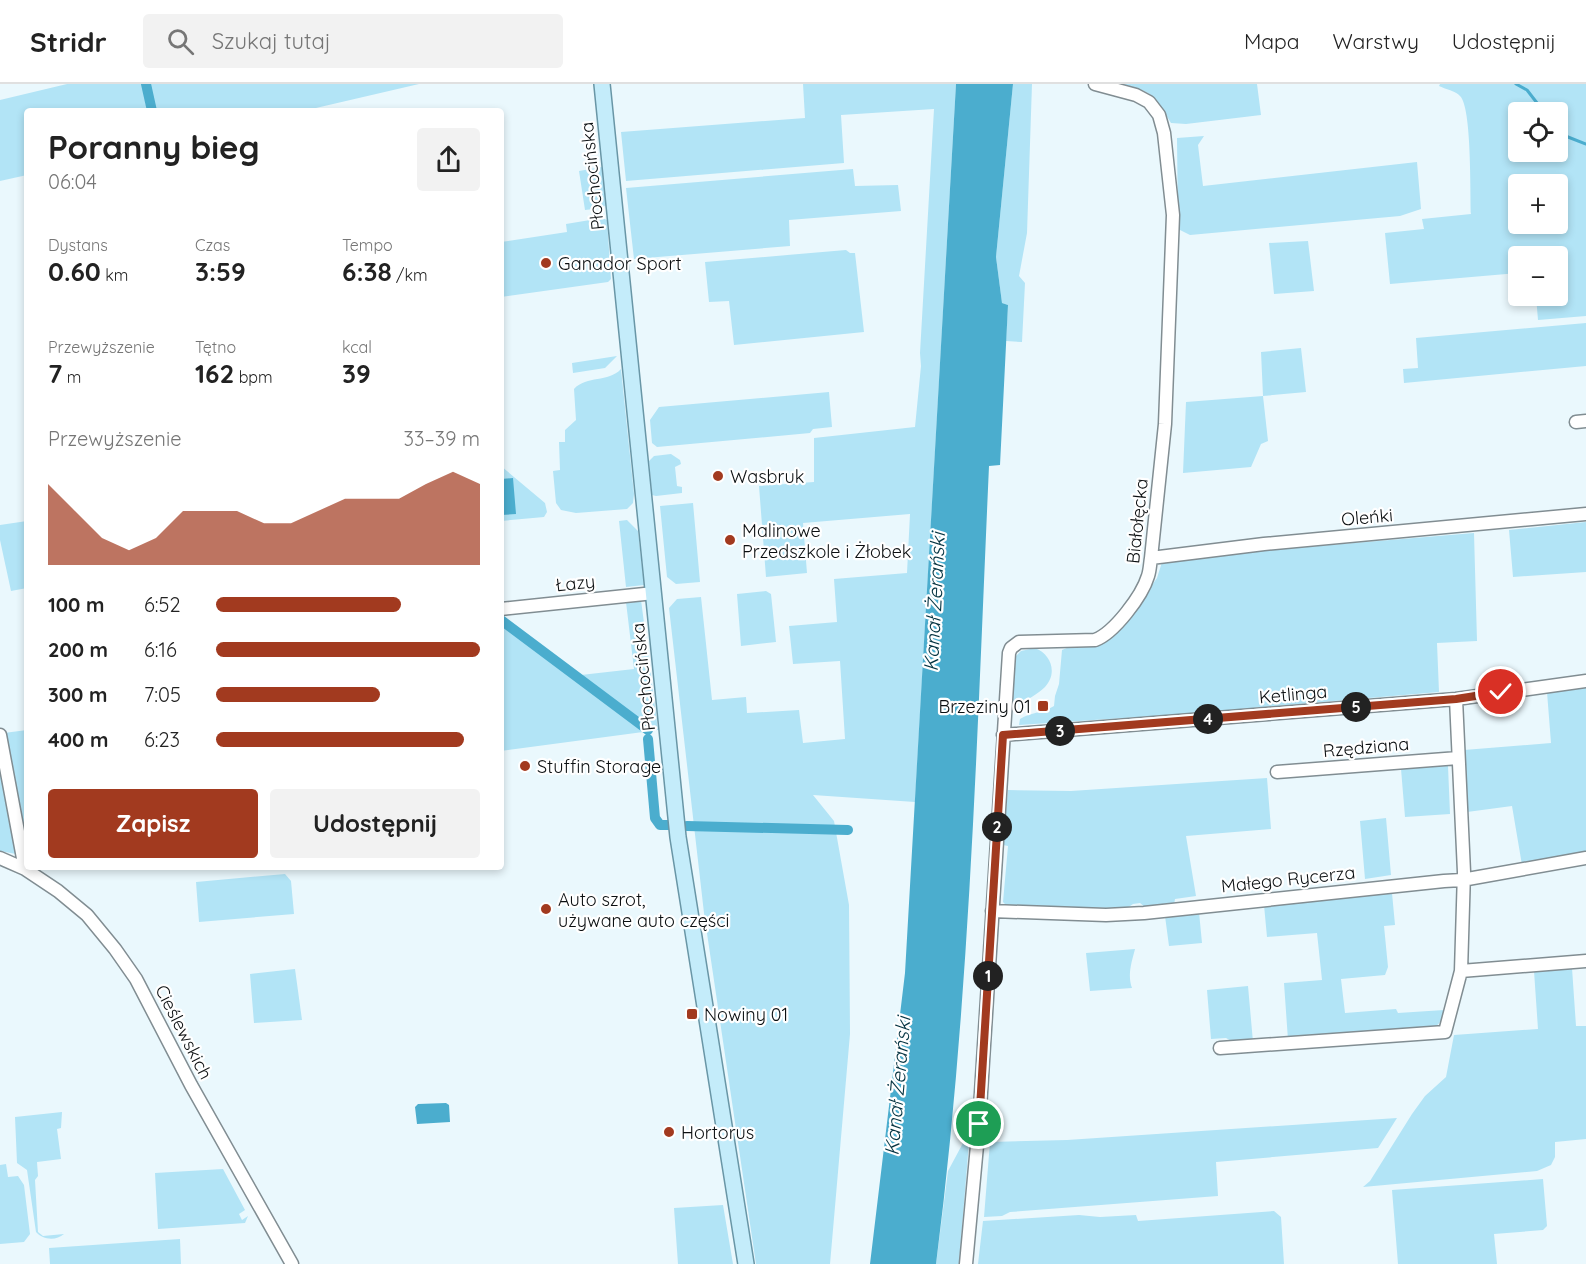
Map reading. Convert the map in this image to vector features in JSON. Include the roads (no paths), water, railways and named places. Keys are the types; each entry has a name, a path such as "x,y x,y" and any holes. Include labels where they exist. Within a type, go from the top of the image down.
{"main road":[{"name":"Płochocińska","path":"602,84 678,837 746,1264"}],"street":[{"name":"Białołęcka","path":"966,1264 979,1124 1003,735 1011,648 1019,642 1095,640 1104,637 1140,595 1149,576 1151,558 1165,424 1173,215 1164,133 1159,115 1149,102 1136,95 1095,84"},
{"name":"Oleńki","path":"1151,558 1264,544 1586,514"},
{"name":"Łazy","path":"504,609 654,593"},
{"name":"Ketlinga","path":"1003,735 1456,699 1586,681"},
{"path":"1220,1048 1445,1032 1461,971 1464,872 1456,699"},
{"path":"0,735 24,835"},
{"name":"Rzędziana","path":"1277,772 1458,758"},
{"name":"Cieślewskich","path":"0,858 24,868"},
{"name":"Małego Rycerza","path":"992,911 1115,915 1462,880 1586,858"},
{"name":"Cieślewskich","path":"27,870 87,915 136,979 196,1094 292,1264"},
{"path":"1461,971 1586,961"}],"water":[{"name":"Kanał Żerański","path":"956,84 1013,84 996,257 1002,303 1008,305 1000,465 989,466 965,966 948,1165 936,1264 870,1264 905,973"},
{"path":"513,478 516,514 504,515 504,479"},
{"path":"446,1103 449,1105 450,1122 417,1124 415,1107 418,1104"}],"waterway":[{"path":"146,84 151,108"},
{"path":"1516,84 1527,90 1536,102"},
{"path":"1568,137 1586,144"},
{"path":"504,622 648,730"},
{"path":"648,739 655,818 660,825 669,825"},
{"path":"687,826 848,830"}],"place":[{"name":"Ganador Sport","path":"546,263"},
{"name":"Wasbruk","path":"718,476"},
{"name":"Malinowe Przedszkole i Żłobek","path":"730,540"},
{"name":"Brzeziny 01","path":"1043,706"},
{"name":"Stuffin Storage","path":"525,766"},
{"name":"Auto szrot, używane auto części","path":"546,909"},
{"name":"Nowiny 01","path":"692,1014"},
{"name":"Hortorus","path":"669,1132"}]}
